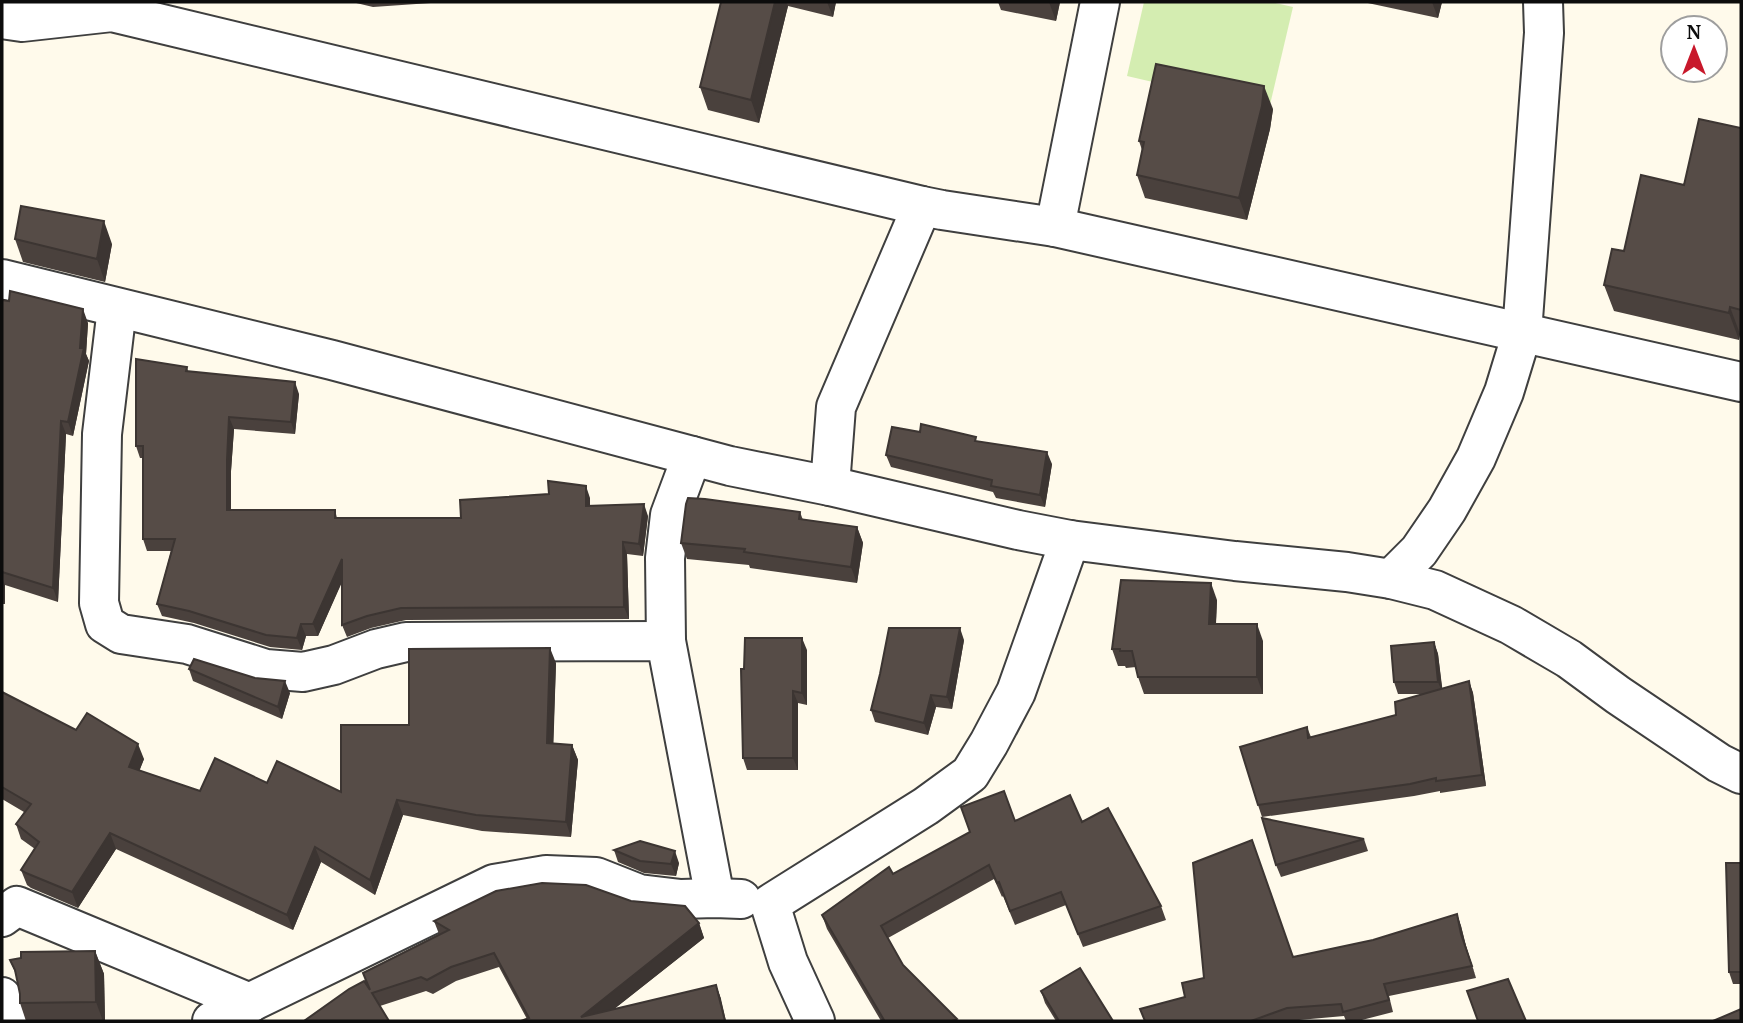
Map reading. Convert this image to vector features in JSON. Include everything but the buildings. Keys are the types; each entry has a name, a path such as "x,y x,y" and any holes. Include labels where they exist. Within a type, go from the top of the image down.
{"street":[{"path":"1055,227 1100,2"},
{"path":"1391,579 1419,551 1447,510 1476,458 1504,392 1522,333 1544,33 1543,2"},
{"path":"2,19 22,22 113,7 943,211 1055,227 1741,382"},
{"path":"830,486 836,407 922,206"},
{"path":"2,279 332,360 730,467 830,486 1018,530 1070,540 1347,572 1435,590 1511,625 1569,659 1719,763 1741,774"},
{"path":"117,308 102,434 99,603 105,624 121,634 187,644 266,668 303,672 406,642 666,641"},
{"path":"691,456 670,515 665,558 666,641 715,898"},
{"path":"212,1021 494,884 546,875 596,877 639,894 681,899 745,899 770,904 926,806 970,774 1016,692 1070,540"},
{"path":"770,904 788,962 815,1021"},
{"path":"2,917 17,906 250,1003"},
{"path":"2,997 7,1021"}],"green space":[{"path":"1144,2 1271,2 1293,7 1269,109 1127,76"}]}
